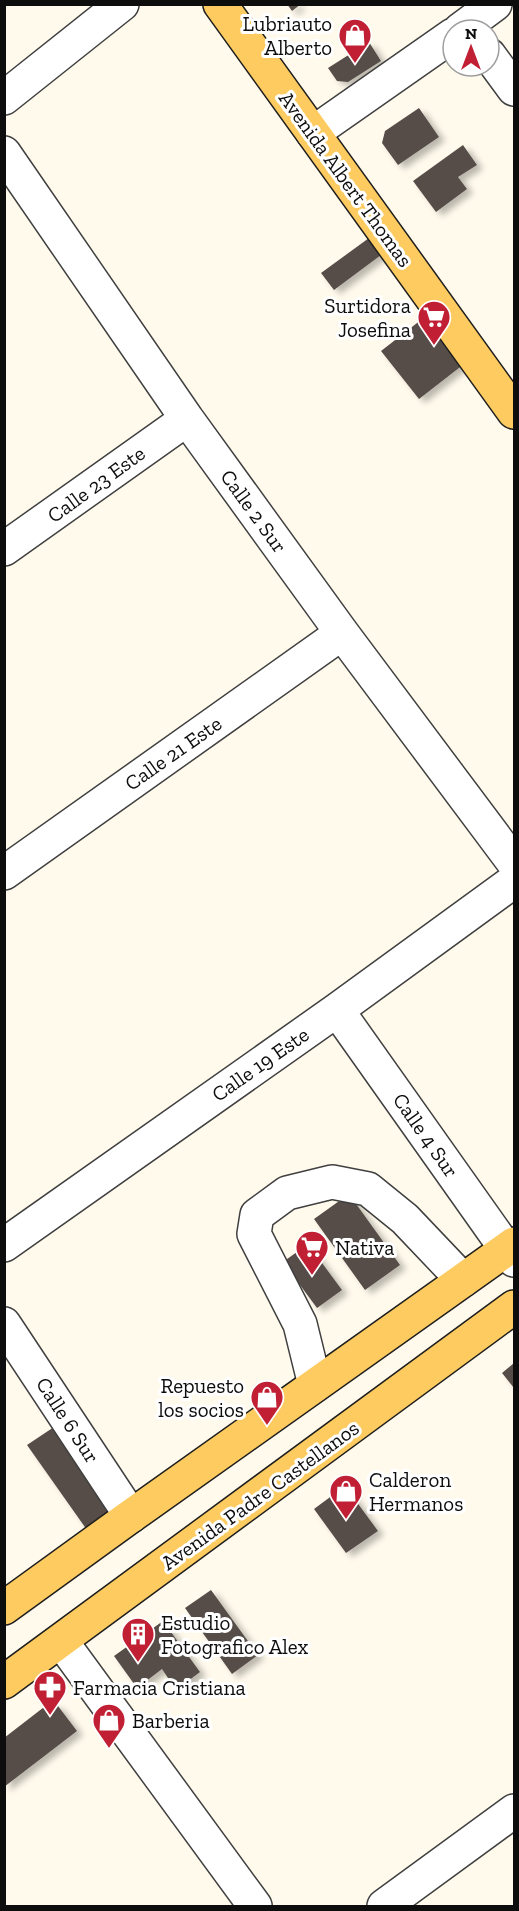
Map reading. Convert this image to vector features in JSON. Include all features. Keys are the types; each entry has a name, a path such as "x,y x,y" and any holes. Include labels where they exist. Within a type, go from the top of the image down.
{"main road":[{"name":"Avenida Albert Thomas","path":"220,4 514,412"},
{"path":"4,1608 464,1280 512,1251"},
{"name":"Avenida Padre Castellanos","path":"4,1682 514,1307"}],"street":[{"path":"4,98 122,4"},
{"path":"478,18 495,4"},
{"path":"313,134 441,45"},
{"path":"501,71 514,89"},
{"name":"Calle 2 Sur","path":"4,153 188,419 342,633 514,863"},
{"name":"Calle 23 Este","path":"4,549 188,419"},
{"name":"Calle 21 Este","path":"4,873 342,633"},
{"name":"Calle 19 Este","path":"4,1245 338,1010 514,881"},
{"name":"Calle 4 Sur","path":"338,1010 512,1251"},
{"path":"315,1385 300,1324 254,1234 257,1215 287,1193 332,1182 368,1189 405,1219 464,1280"},
{"name":"Calle 6 Sur","path":"4,1324 131,1516"},
{"path":"62,1641 255,1906"},
{"path":"384,1906 514,1811"}],"building":[{"path":"287,4 301,4 292,11"},
{"name":"Lubriauto Alberto","path":"369,42 381,61 348,82 337,81 328,68"},
{"path":"419,108 439,137 398,165 382,143 385,131"},
{"path":"463,145 477,165 458,177 467,189 436,212 413,181"},
{"path":"369,238 381,255 334,290 321,273"},
{"path":"426,316 464,364 419,399 381,351"},
{"name":"Nativa","path":"349,1194 400,1265 365,1290 314,1219"},
{"name":"Nativa","path":"308,1244 342,1290 317,1308 283,1262"},
{"path":"514,1363 514,1388 502,1373"},
{"path":"60,1423 119,1507 87,1530 27,1445"},
{"name":"Calderon Hermanos","path":"345,1486 378,1531 346,1553 314,1509"},
{"path":"211,1590 258,1655 232,1674 185,1608"},
{"path":"163,1621 200,1672 176,1690 162,1669 137,1688 114,1656"},
{"path":"48,1704 58,1706 77,1731 4,1787 4,1738"}],"place":[{"name":"Lubriauto Alberto","path":"355,64"},
{"name":"Surtidora Josefina","path":"434,346"},
{"name":"Nativa","path":"312,1276"},
{"name":"Repuesto los socios","path":"267,1426"},
{"name":"Calderon Hermanos","path":"346,1520"},
{"name":"Estudio Fotografico Alex","path":"138,1663"},
{"name":"Farmacia Cristiana","path":"50,1716"},
{"name":"Barberia","path":"109,1749"}]}
